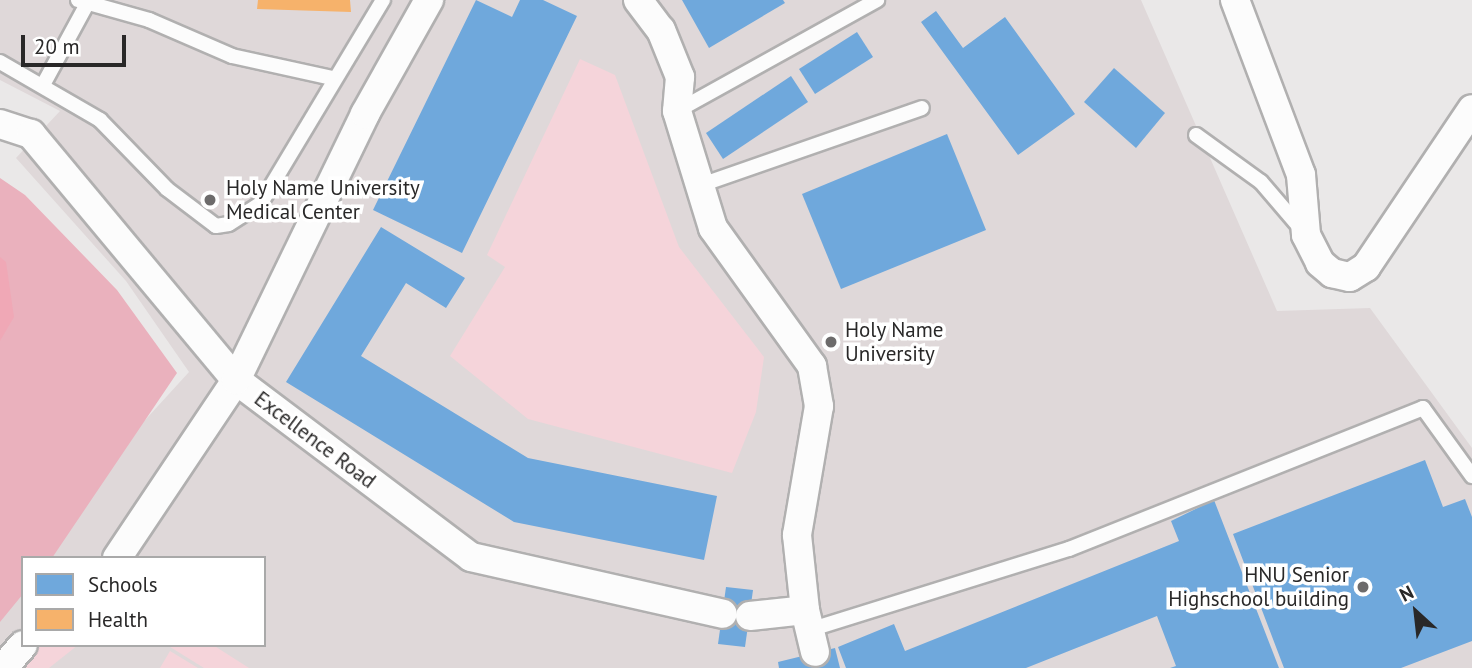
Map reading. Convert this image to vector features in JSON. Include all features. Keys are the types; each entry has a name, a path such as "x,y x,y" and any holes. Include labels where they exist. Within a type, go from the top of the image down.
{"street":[{"path":"118,556 236,380 365,114 429,0"},
{"path":"638,0 661,30 680,77 677,111 713,228 812,366 818,406 797,535 811,631"},
{"path":"1235,0 1301,175 1306,235 1320,263 1332,272 1350,277 1366,267 1472,108"},
{"name":"Excellence Road","path":"0,124 30,134 236,380 471,556 811,631"},
{"path":"3,668 21,647"}],"lane":[{"path":"0,62 100,120 167,189 216,226 229,224 261,203 331,78 383,0"},
{"path":"677,111 877,0"},
{"path":"43,85 83,1 149,20 232,56 331,78"},
{"path":"698,186 922,108"},
{"path":"1196,135 1261,182 1306,235"},
{"path":"811,631 1069,549 1423,408 1472,476"}],"shaded area":[{"name":"Holy Name University","path":"0,0 1141,0 1277,311 1370,308 1472,448 1472,668 0,668 0,579 21,556 189,372 126,281 16,158 60,111 0,80"},
{"path":"580,59 615,75 679,247 764,357 756,412 732,473 528,419 450,356 505,267 487,255"},
{"path":"0,178 25,195 117,290 177,373 53,556 21,556 21,596 0,622"},
{"path":"0,257 6,262 14,317 0,341"},
{"path":"36,647 75,647 49,668 15,668"},
{"path":"170,647 216,647 249,668 204,668"},
{"path":"170,651 198,668 160,668"}],"building: Schools":[{"path":"476,0 512,17 520,0 543,0 577,16 462,253 373,210"},
{"path":"682,0 783,0 785,3 709,48"},
{"path":"936,11 963,48 1005,17 1075,114 1018,155 921,22"},
{"path":"857,32 873,57 815,94 799,69"},
{"path":"1114,68 1165,113 1136,148 1084,102"},
{"path":"791,76 808,102 723,159 706,133"},
{"path":"947,134 986,230 841,289 802,194"},
{"path":"381,227 465,278 446,308 406,283 361,356 528,458 717,496 704,560 514,522 286,382"},
{"name":"HNU Senior Highschool building","path":"1425,460 1443,507 1465,499 1472,517 1472,641 1401,668 1284,668 1233,534"},
{"path":"1214,500 1279,668 1170,668 1176,666 1157,616 1026,668 846,668 838,647 894,624 905,651 1179,541 1171,521"},
{"path":"726,587 753,590 745,647 718,644"},
{"path":"835,648 840,668 779,668 778,662"}],"building: Health":[{"path":"258,0 350,0 351,12 257,9"}],"place":[{"name":"Holy Name University Medical Center","path":"210,200"},
{"name":"Holy Name University","path":"831,342"},
{"name":"HNU Senior Highschool building","path":"1363,587"}]}
